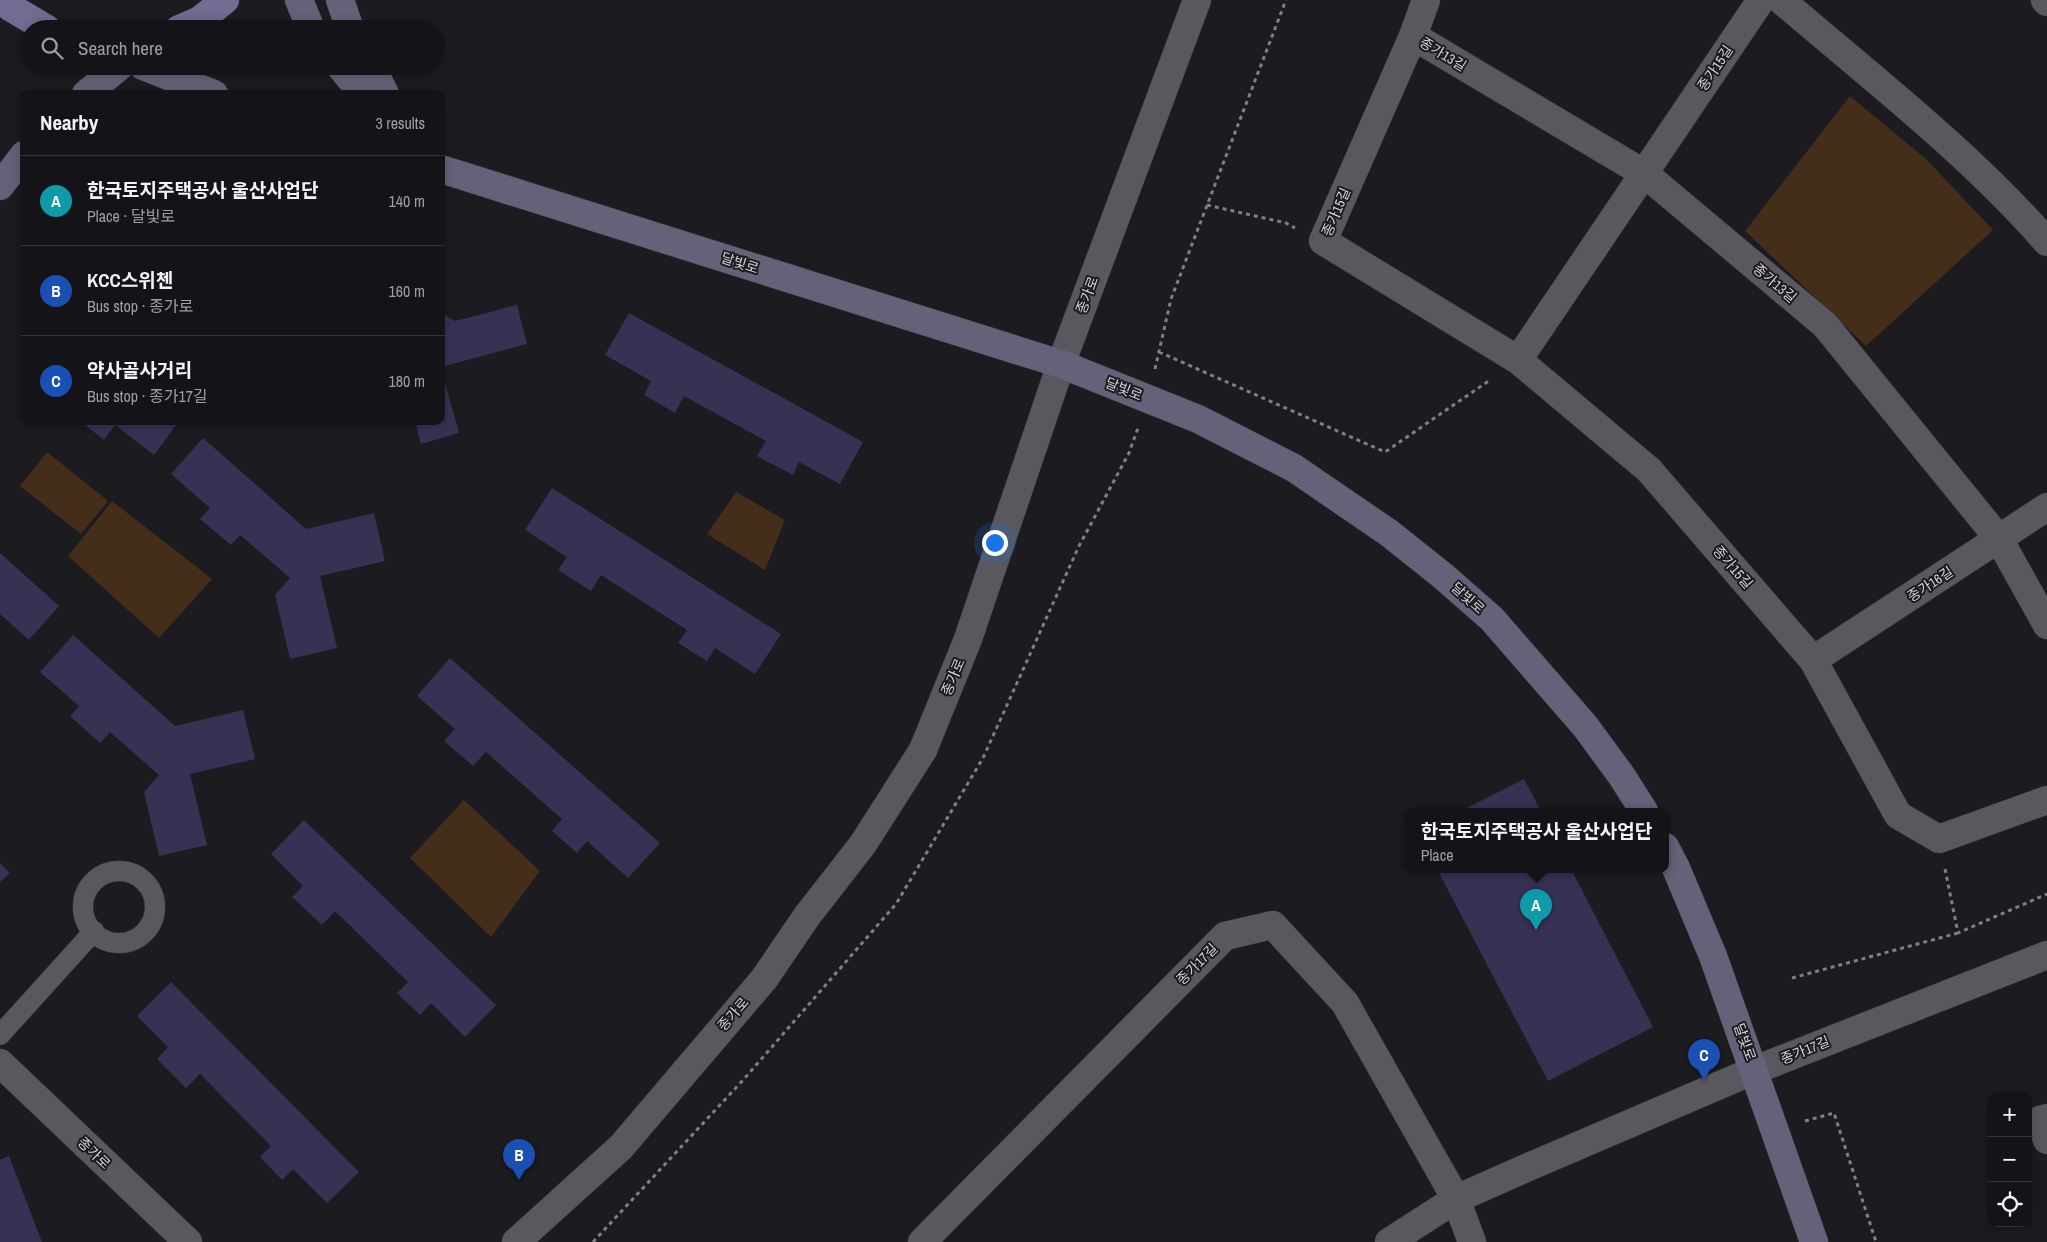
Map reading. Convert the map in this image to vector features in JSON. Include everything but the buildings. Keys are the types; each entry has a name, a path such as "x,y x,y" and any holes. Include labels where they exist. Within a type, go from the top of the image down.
{"main road":[{"path":"4,0 10,7 32,20"},
{"path":"200,20 225,0"},
{"path":"299,0 307,20"},
{"path":"340,0 347,20"},
{"path":"0,13 20,20"},
{"path":"91,90 109,75"},
{"path":"166,75 204,90"},
{"path":"347,75 362,90"},
{"path":"375,75 383,90"},
{"name":"달빛로","path":"445,158 475,179"},
{"path":"0,186 20,160"},
{"name":"달빛로","path":"445,170 1061,364 1198,419 1294,468 1388,533 1443,576 1492,619 1585,726 1621,775 1642,808"},
{"name":"달빛로","path":"1669,855 1713,956 1755,1070 1814,1242"}],"street":[{"name":"종가로","path":"516,1242 621,1147 764,979 807,916 863,844 923,750 968,639 1061,364 1197,0"},
{"name":"종가15길","path":"1426,0 1413,36 1323,241 1518,360 1649,470 1814,660 1898,815 1939,839"},
{"name":"종가15길","path":"1518,360 1761,0"},
{"path":"1780,0 1962,155 2013,203 2047,242"},
{"name":"종가13길","path":"1413,36 1645,174 1825,325 1999,539 2047,625"},
{"name":"종가16길","path":"1814,660 2047,508"},
{"path":"1939,839 2047,800"},
{"name":"종가17길","path":"922,1242 1225,936 1273,925 1345,1003 1456,1199"},
{"name":"종가17길","path":"1389,1242 1456,1199 1755,1070 2047,955"},
{"name":"종가로","path":"0,1063 188,1242"},
{"path":"2047,1118 2040,1120 2047,1140"},
{"path":"1456,1199 1472,1242"}],"lane":[{"path":"0,1035 94,932"}],"path":[{"path":"592,1242 744,1079 896,904 983,758 1080,546 1129,453 1149,399 1171,299 1286,0"},
{"path":"1207,205 1286,223 1323,241"},
{"path":"1159,352 1385,452 1518,360"},
{"path":"1939,839 1958,934"},
{"path":"1792,978 1958,934 2047,894"},
{"path":"1775,1129 1834,1113 1876,1242"}],"shaded area":[{"path":"1850,96 1926,159 1993,230 1866,346 1745,231"},
{"path":"47,452 108,501 81,534 20,486"},
{"path":"736,492 785,520 765,570 707,534"},
{"path":"112,501 212,579 159,638 68,556"},
{"path":"464,800 540,871 491,937 410,858"}],"place":[{"name":"한국토지주택공사 울산사업단","path":"1536,930"},
{"name":"약사골사거리","path":"1704,1080"},
{"name":"KCC스위첸","path":"519,1180"}]}
